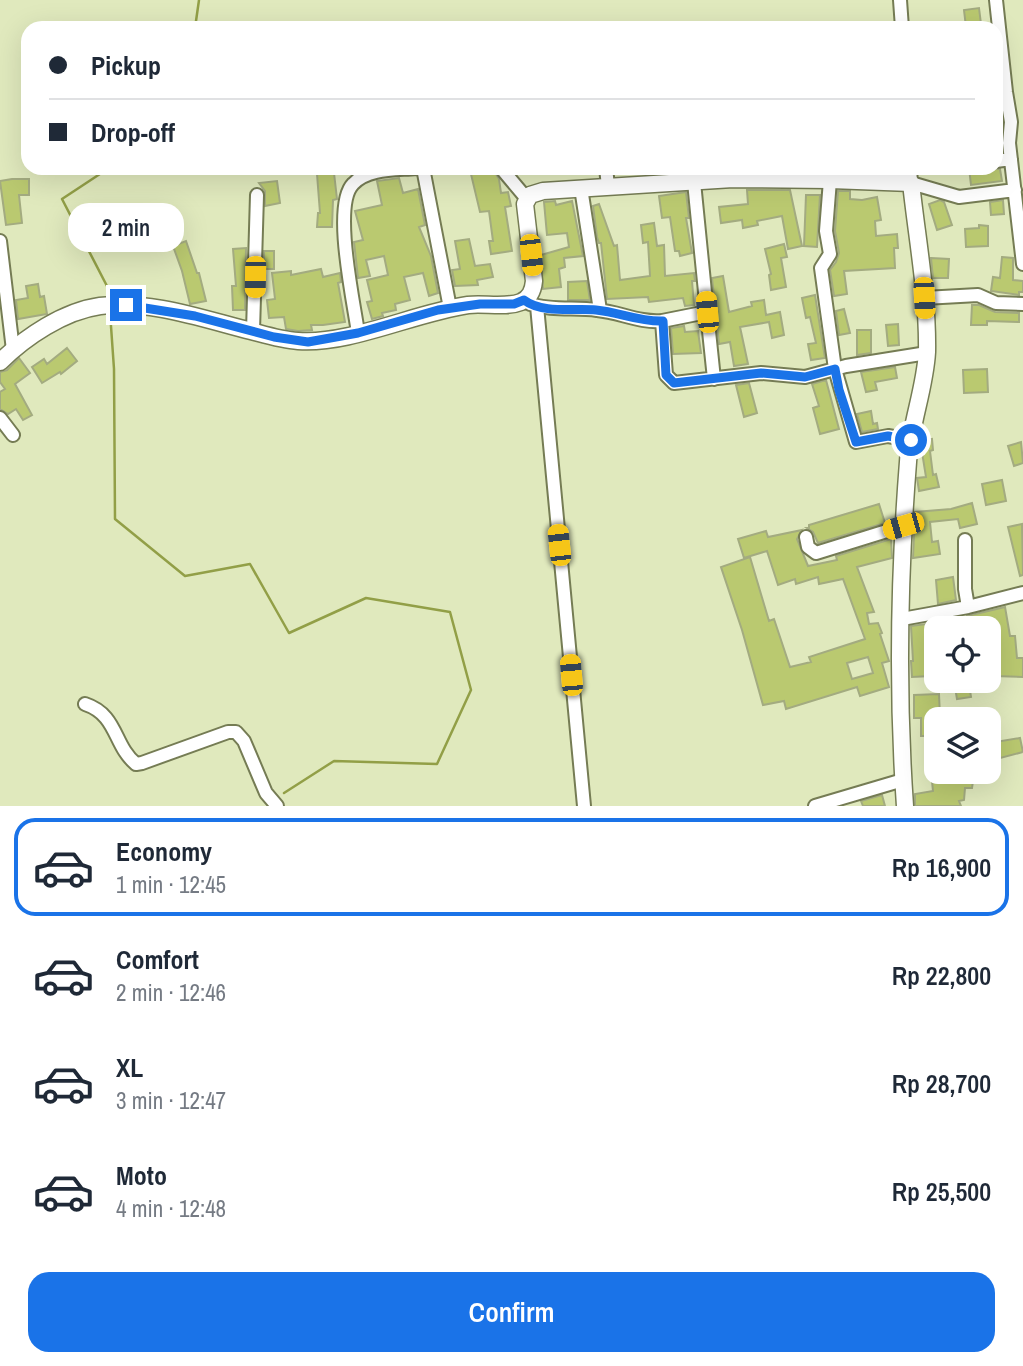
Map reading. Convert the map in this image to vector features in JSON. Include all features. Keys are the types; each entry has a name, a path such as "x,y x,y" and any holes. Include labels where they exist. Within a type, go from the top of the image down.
{"street":[{"path":"900,0 902,21"},
{"path":"996,0 997,21"},
{"path":"1003,98 1011,122 1009,142 1023,264"},
{"path":"1003,160 1011,159"},
{"path":"358,333 346,259 345,218 352,185 366,175"},
{"path":"424,175 450,308"},
{"path":"507,175 527,199"},
{"path":"607,175 608,186"},
{"path":"584,806 530,303 534,281 525,209 527,199 530,195 543,191 733,179 830,180 910,176 949,196 1015,190"},
{"path":"905,806 900,691 903,526 911,440 927,353 924,298 910,176"},
{"path":"830,180 826,231 830,254 821,268 839,390 856,442 888,436 911,440"},
{"path":"694,182 714,379"},
{"path":"581,188 600,310"},
{"path":"253,331 257,195"},
{"path":"0,241 13,350"},
{"path":"924,298 981,295 996,303 1023,304"},
{"path":"0,362 52,324 101,306 126,305 195,316 294,341 308,342 358,333 450,308 480,304 530,303 600,310 642,321 663,321 707,312"},
{"path":"663,321 666,375 669,380 680,384 761,373 805,377 927,353"},
{"path":"0,418 13,435"},
{"path":"806,537 810,551 816,553 903,526"},
{"path":"965,540 965,589 968,607"},
{"path":"902,619 968,607 1023,593"},
{"path":"85,704 96,708 107,717 131,760 136,764 228,732 236,732 244,741 266,793 277,806"},
{"path":"815,806 902,780"}],"building":[{"path":"979,8 981,21 965,21 964,10"},
{"path":"317,175 334,175 337,199 333,200 332,227 317,227 320,213"},
{"path":"471,175 496,175 501,193 508,192 511,206 505,207 512,251 491,254 489,241 493,241 489,211 480,212"},
{"path":"970,175 1001,175 1002,181 971,185"},
{"path":"399,178 403,193 418,189 425,225 419,227 431,256 438,293 429,296 423,273 404,277 410,300 395,304 396,310 382,313 383,316 372,319 367,302 372,301 367,280 388,275 384,256 366,260 370,276 358,278 354,242 363,240 355,211 382,205 377,181"},
{"path":"29,179 29,195 19,195 22,223 6,225 0,181"},
{"path":"277,181 280,203 265,206 265,191 259,183"},
{"path":"747,190 790,190 802,246 788,249 782,216 757,221 758,225 743,228 742,220 721,223 719,207 748,204"},
{"path":"838,191 850,191 850,199 877,197 881,220 875,221 876,236 897,234 898,248 894,248 895,268 844,271 847,294 834,296 830,270 839,253 835,231"},
{"path":"686,192 689,218 686,218 692,253 680,256 679,251 675,251 670,217 662,218 659,196"},
{"path":"806,195 820,195 817,247 804,246"},
{"path":"940,200 944,202 952,225 937,230 929,204"},
{"path":"1003,200 1004,214 991,215 990,202"},
{"path":"555,201 556,205 572,201 583,256 564,258 565,267 559,269 561,287 543,289 541,255 569,247 567,233 547,235 544,202"},
{"path":"599,204 614,246 617,245 620,280 650,276 648,242 643,243 641,225 654,223 657,246 664,245 665,276 694,273 694,305 685,306 683,298 649,302 648,297 607,299 601,243 597,237 593,206"},
{"path":"979,225 988,226 988,246 966,247 965,229 979,228"},
{"path":"469,239 475,266 490,264 493,277 477,280 478,285 455,286 452,270 460,269 455,241"},
{"path":"186,241 199,273 206,301 190,304 173,246"},
{"path":"784,244 787,257 781,258 786,287 771,290 771,274 765,249"},
{"path":"246,248 245,310 233,310 232,286 236,286 233,249"},
{"path":"264,251 274,251 274,269 264,269"},
{"path":"1002,257 1013,258 1013,280 1023,281 1023,292 1019,292 1019,295 991,291 993,277 1000,278"},
{"path":"931,258 949,259 948,278 933,278"},
{"path":"321,269 323,277 340,273 341,282 338,283 345,322 311,325 312,330 298,331 286,329 284,317 269,318 267,300 275,299 272,273 291,271 291,275"},
{"path":"723,276 729,312 752,306 751,302 764,300 766,315 780,312 784,335 772,338 769,322 740,327 748,364 734,366 730,342 719,344 712,278"},
{"path":"587,281 590,300 568,300 568,282"},
{"path":"38,284 40,297 44,296 47,314 18,319 16,300 28,298 26,286"},
{"path":"815,295 825,358 811,360 808,344 816,343 810,317 806,318 802,298"},
{"path":"972,305 995,312 1019,313 1019,322 987,321 987,325 971,325"},
{"path":"844,309 850,333 839,335 836,311"},
{"path":"898,324 899,345 888,346 886,325"},
{"path":"684,326 685,332 698,331 701,353 673,354 671,328"},
{"path":"857,330 871,330 871,353 857,355"},
{"path":"67,348 77,361 61,374 60,372 42,383 32,367 44,359 47,364"},
{"path":"19,358 30,373 15,384 32,415 23,420 16,409 8,414 0,409 0,392 5,389 0,382 0,372 7,370"},
{"path":"895,367 897,378 875,382 877,390 866,392 861,372"},
{"path":"987,369 988,392 964,393 963,370"},
{"path":"826,380 839,429 820,434 813,408 819,406 812,384"},
{"path":"749,383 757,413 744,417 736,385"},
{"path":"871,411 873,424 877,423 878,429 862,432 857,414"},
{"path":"932,439 933,450 930,451 933,475 936,474 939,487 919,491 917,478 926,477 922,452 919,453 921,441"},
{"path":"1021,442 1023,463 1014,466 1008,446"},
{"path":"1002,480 1006,501 986,505 982,484"},
{"path":"972,503 977,524 960,528 958,519 930,522 932,542 938,541 940,554 913,558 915,512 951,509"},
{"path":"879,504 885,523 818,543 813,532 807,528 809,525"},
{"path":"1022,524 1023,575 1020,576 1008,527"},
{"path":"802,530 797,539 808,566 837,560 836,556 891,539 892,558 857,567 874,612 867,613 869,624 878,623 882,633 880,634 889,661 882,663 889,687 860,696 857,687 786,709 784,701 763,705 721,567 750,557 769,621 774,619 790,667 811,662 809,657 865,639 843,579 819,584 818,577 796,584 795,579 778,585 767,551 744,558 738,539 766,531 768,537","holes":["868,657 873,673 852,679 847,663"]},
{"path":"953,577 956,600 938,604 936,580"},
{"path":"1005,607 1010,636 1015,636 1017,658 1023,658 1023,677 1001,676 1001,616 967,616"},
{"path":"924,624 924,676 912,677 911,626"},
{"path":"956,693 970,693 971,697 957,699"},
{"path":"939,694 940,707 924,707 924,736 921,736 921,718 914,718 914,695"},
{"path":"1020,738 1023,752 1001,758 1001,741"},
{"path":"932,784 973,784 972,788 965,788 964,800 959,801 961,806 915,806 915,794 933,791"},
{"path":"882,795 885,806 863,806 861,801"}],"waterway":[{"path":"196,21 199,0"},
{"path":"98,175 62,199 108,288 109,298"},
{"path":"110,312 114,369 115,519 185,576 250,564 289,633 366,598 450,612 471,690 437,764 334,761 284,793"}],"route":[{"path":"126,305 195,316 274,337 308,342 358,333 438,310 480,304 514,304 524,300 544,307 600,310 650,322 663,321 666,375 674,383 761,373 805,377 835,369 856,442 888,436 911,440"}]}
